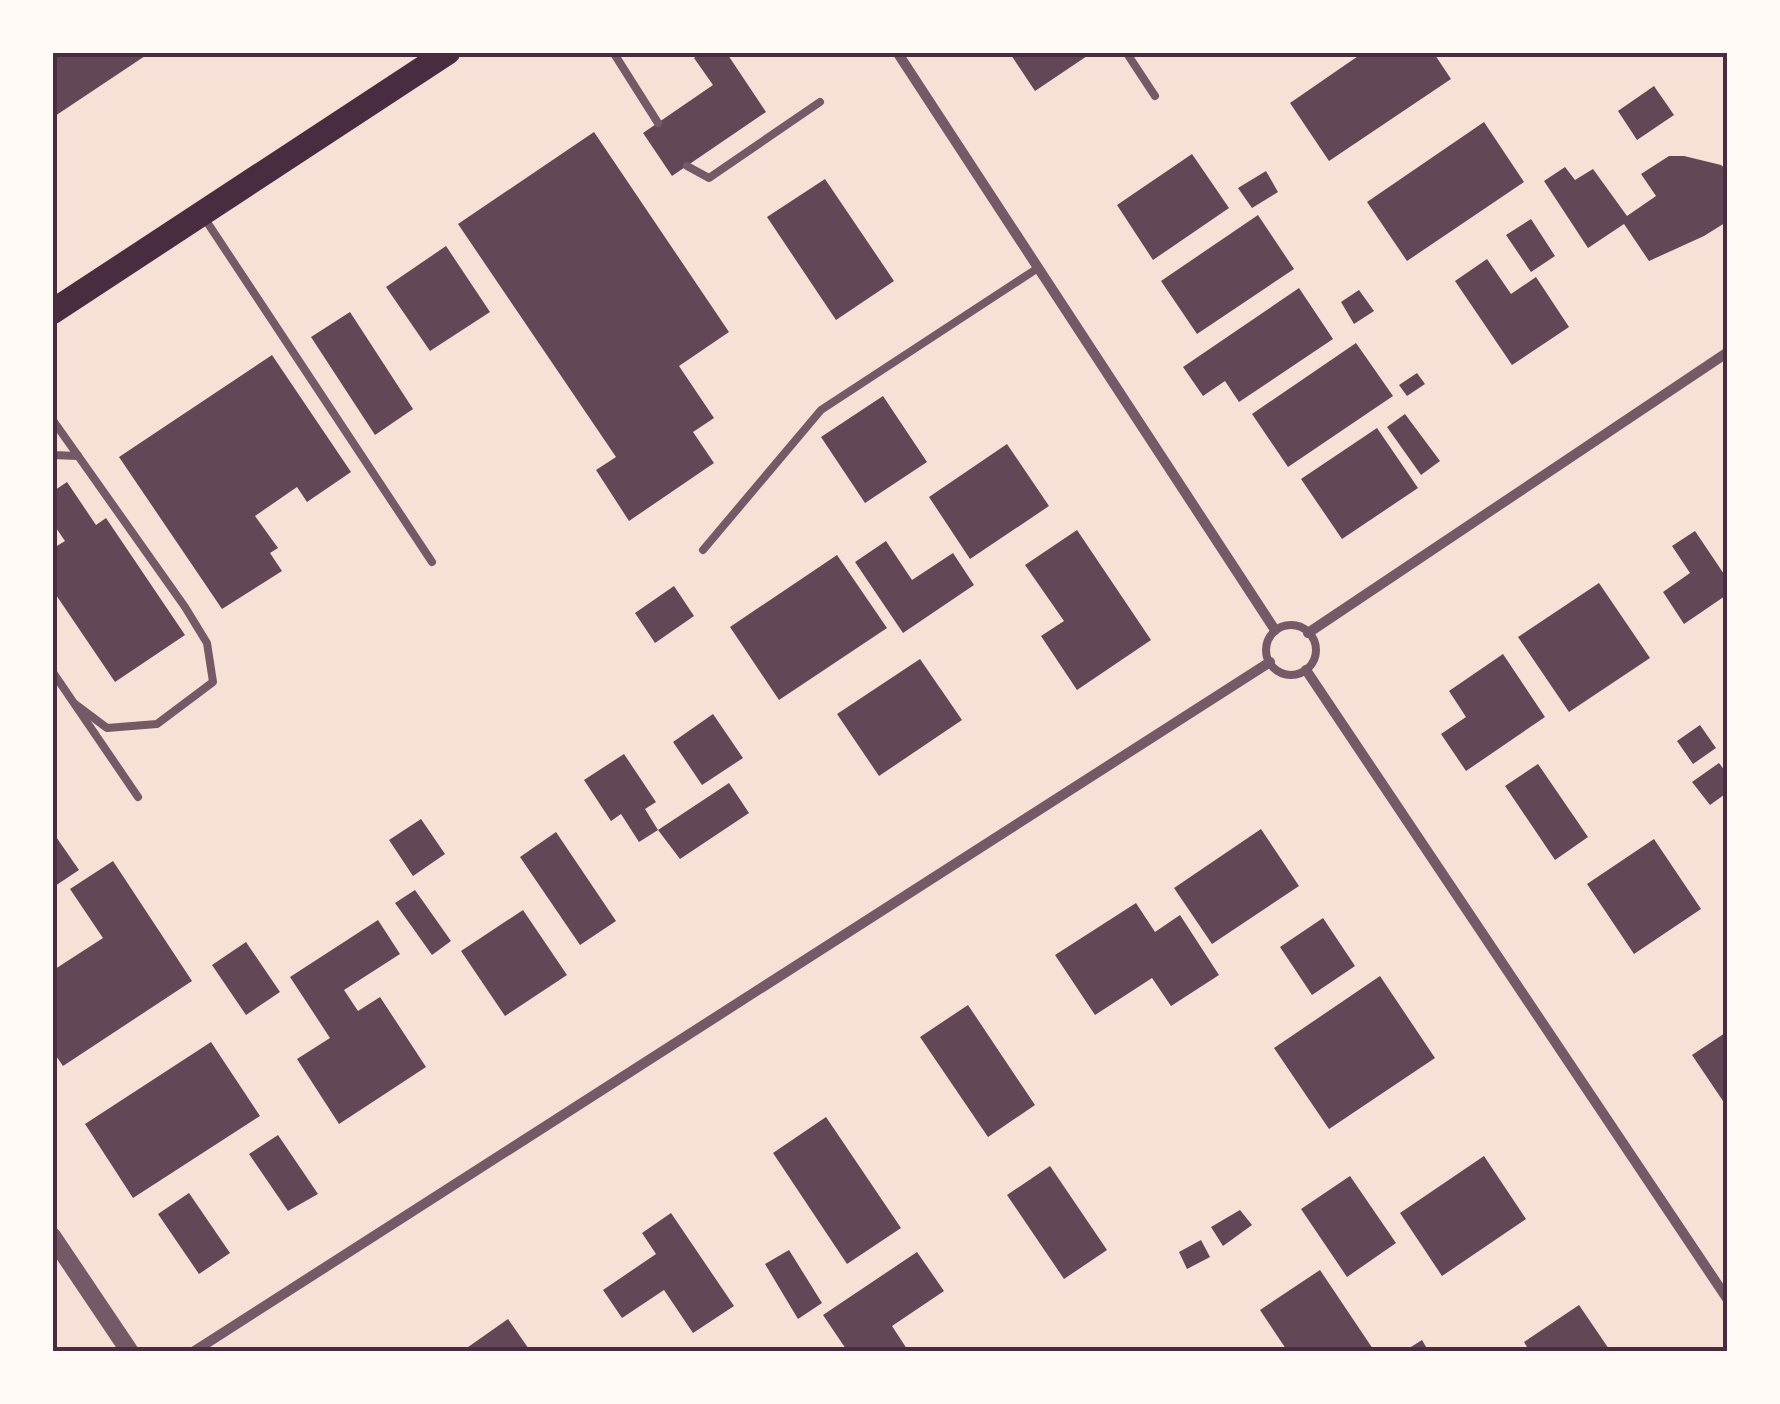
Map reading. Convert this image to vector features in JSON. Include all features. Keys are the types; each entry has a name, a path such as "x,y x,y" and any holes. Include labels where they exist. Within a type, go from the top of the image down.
{"main road":[{"path":"52,312 448,52"}],"street":[{"path":"897,52 1275,630"},
{"path":"1308,632 1728,352"},
{"path":"194,1352 1270,662"},
{"path":"1306,670 1728,1300"},
{"path":"52,1236 130,1352"}],"lane":[{"path":"614,52 658,123"},
{"path":"1126,52 1155,96"},
{"path":"687,166 708,178 820,102"},
{"path":"202,214 432,562"},
{"path":"703,550 822,410 1038,268"},
{"path":"52,419 155,561 200,631 207,643 214,682 157,724 107,728 75,704"},
{"path":"52,454 78,456"},
{"path":"1290,625 1308,632 1316,652 1306,670 1287,675 1270,662 1267,644 1275,630 1290,625"},
{"path":"52,671 138,798"}],"building":[{"path":"52,52 151,52 52,118"},
{"path":"702,52 726,52 766,112 672,176 643,133 713,85 694,58"},
{"path":"1009,52 1093,52 1035,91"},
{"path":"1364,52 1433,52 1451,79 1329,161 1290,103"},
{"path":"1654,86 1674,115 1637,140 1618,111"},
{"path":"1484,122 1524,182 1407,261 1367,202"},
{"path":"594,132 729,332 679,366 714,418 693,432 714,463 629,521 596,470 616,457 458,224"},
{"path":"1192,154 1229,208 1153,260 1117,205"},
{"path":"1669,156 1721,165 1728,171 1728,221 1649,261 1624,224 1588,248 1544,181 1565,167 1575,180 1593,169 1627,216 1656,196 1641,174"},
{"path":"1266,171 1278,192 1252,208 1238,188"},
{"path":"825,179 894,281 836,320 767,217"},
{"path":"1258,215 1294,269 1197,334 1161,281"},
{"path":"1531,219 1555,256 1531,272 1506,235"},
{"path":"446,246 490,312 430,351 386,287"},
{"path":"1487,259 1511,294 1536,277 1569,327 1512,365 1455,281"},
{"path":"1299,288 1333,339 1239,402 1225,381 1203,396 1183,367"},
{"path":"1359,290 1374,311 1354,324 1341,302"},
{"path":"350,312 413,409 375,435 311,337"},
{"path":"1356,343 1393,396 1288,467 1252,414"},
{"path":"272,355 351,472 307,502 297,487 255,516 278,548 270,553 282,571 222,609 119,457"},
{"path":"1417,373 1425,384 1407,396 1399,385"},
{"path":"883,396 927,462 865,503 821,437"},
{"path":"1405,414 1440,461 1421,475 1387,427"},
{"path":"1377,428 1418,488 1342,539 1301,479"},
{"path":"1007,444 1049,506 970,559 929,497"},
{"path":"67,482 96,525 106,518 185,635 115,682 52,589 52,549 65,541 52,522 52,492"},
{"path":"1077,530 1151,640 1077,690 1041,636 1064,621 1025,565"},
{"path":"1695,531 1728,580 1728,594 1684,624 1663,592 1690,573 1672,546"},
{"path":"886,541 912,580 953,553 974,585 903,633 855,562"},
{"path":"837,555 887,628 779,700 730,627"},
{"path":"1599,583 1650,658 1569,712 1518,637"},
{"path":"674,586 694,616 655,643 635,613"},
{"path":"1503,654 1545,717 1466,771 1441,734 1466,717 1449,691"},
{"path":"920,659 962,720 879,776 837,714"},
{"path":"713,714 743,758 702,785 673,742"},
{"path":"1700,725 1716,748 1693,764 1677,741"},
{"path":"624,754 656,802 645,809 658,830 639,842 621,814 611,821 584,780"},
{"path":"1719,763 1728,775 1728,792 1710,805 1692,782"},
{"path":"1538,764 1588,837 1555,860 1505,786"},
{"path":"729,783 749,813 680,859 658,830"},
{"path":"421,819 445,854 413,876 389,840"},
{"path":"1261,829 1299,886 1212,944 1174,888"},
{"path":"52,831 79,870 52,888"},
{"path":"556,832 616,921 580,945 520,857"},
{"path":"1654,839 1701,909 1634,954 1587,884"},
{"path":"113,861 192,981 63,1066 52,1050 52,971 103,938 70,889"},
{"path":"415,890 451,941 432,955 395,903"},
{"path":"1136,903 1155,932 1180,915 1219,975 1171,1006 1152,978 1095,1015 1055,955"},
{"path":"523,910 567,975 505,1016 461,951"},
{"path":"1323,918 1355,966 1312,995 1280,947"},
{"path":"378,920 400,954 344,990 358,1011 380,997 426,1067 339,1124 297,1059 330,1038 290,977"},
{"path":"246,942 280,992 246,1015 212,965"},
{"path":"1380,976 1435,1058 1329,1129 1274,1048"},
{"path":"968,1005 1035,1105 988,1137 920,1037"},
{"path":"1728,1031 1728,1098 1723,1101 1692,1055"},
{"path":"211,1042 260,1116 133,1198 85,1124"},
{"path":"826,1117 901,1228 847,1264 773,1153"},
{"path":"278,1135 318,1194 288,1211 249,1154"},
{"path":"1484,1156 1526,1219 1442,1276 1400,1213"},
{"path":"1050,1166 1107,1250 1064,1279 1007,1195"},
{"path":"1350,1176 1396,1243 1347,1277 1301,1209"},
{"path":"189,1193 230,1253 199,1274 158,1214"},
{"path":"1240,1210 1252,1225 1223,1246 1211,1227"},
{"path":"671,1213 734,1306 693,1333 664,1290 622,1318 603,1290 656,1254 642,1233"},
{"path":"1201,1240 1210,1257 1187,1269 1179,1252"},
{"path":"789,1250 822,1303 798,1319 765,1264"},
{"path":"917,1252 944,1291 892,1326 909,1352 848,1352 823,1315"},
{"path":"1320,1270 1375,1352 1288,1352 1260,1310"},
{"path":"1579,1305 1611,1352 1530,1352 1524,1342"},
{"path":"508,1319 531,1352 461,1352"},
{"path":"1422,1340 1429,1352 1403,1352"}]}
